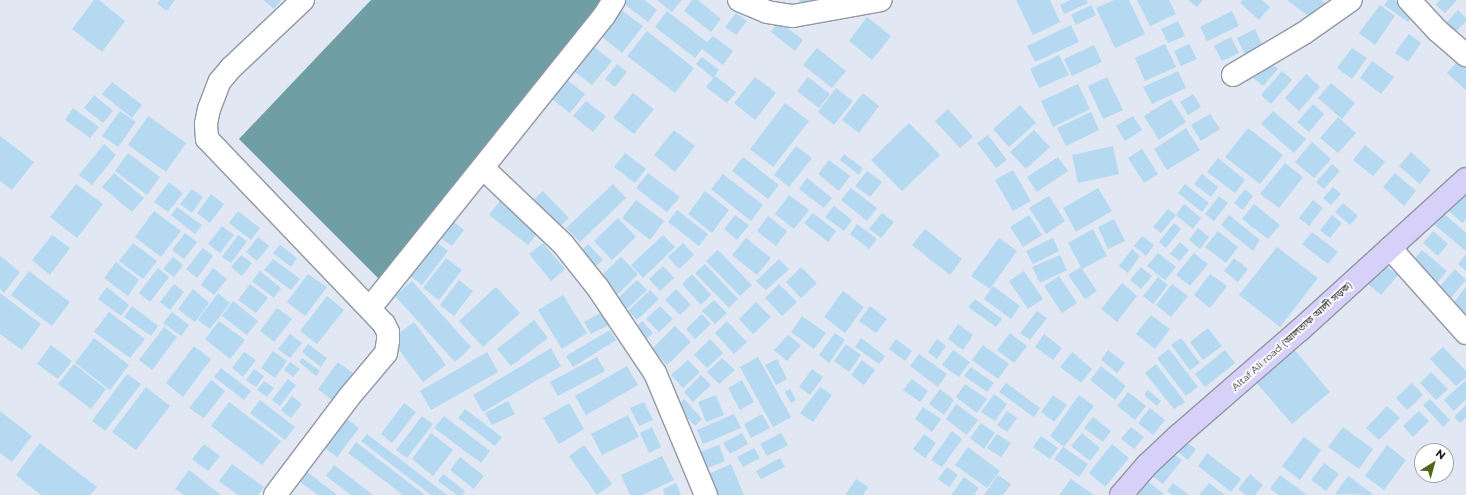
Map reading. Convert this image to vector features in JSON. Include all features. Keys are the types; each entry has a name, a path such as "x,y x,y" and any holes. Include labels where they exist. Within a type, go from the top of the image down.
{"main road":[{"name":"Altaf Ali road (আলতাফ আলী সড়ক)","path":"1121,495 1147,464 1294,335 1466,179"}],"street":[{"path":"275,495 349,397 386,353 388,332 384,324 370,308 207,139 206,124 209,109 220,81 231,68 303,0"},
{"path":"370,308 604,16 614,0"},
{"path":"739,0 767,12 793,16 881,0"},
{"path":"1234,75 1304,33 1350,0"},
{"path":"1408,0 1466,55"},
{"path":"483,168 563,244 598,288 655,373 706,495"},
{"path":"1390,248 1466,333"}],"water":[{"path":"371,0 604,0 384,284 239,139"}],"building":[{"path":"94,0 99,0 125,21 102,52 72,29"},
{"path":"160,0 175,0 167,11 157,4"},
{"path":"263,0 281,0 274,9"},
{"path":"625,0 645,0 657,10 648,22 623,3"},
{"path":"657,0 682,0 672,12"},
{"path":"692,0 698,0 721,19 711,32 684,11"},
{"path":"799,0 842,0 808,9"},
{"path":"1016,0 1050,0 1060,22 1033,35"},
{"path":"1070,0 1086,0 1088,3 1064,14 1060,5"},
{"path":"1114,0 1129,0 1145,34 1115,48 1096,8"},
{"path":"1137,0 1169,0 1176,14 1150,26"},
{"path":"1188,0 1203,0 1197,7"},
{"path":"1243,0 1262,0 1270,7 1259,20 1240,3"},
{"path":"1287,0 1321,0 1325,3 1314,20"},
{"path":"1388,0 1395,0 1414,14 1408,22 1384,5"},
{"path":"1440,0 1457,0 1445,13 1436,5"},
{"path":"1091,5 1096,15 1076,25 1071,15"},
{"path":"1380,5 1395,16 1375,45 1359,33"},
{"path":"621,10 643,26 622,53 601,36"},
{"path":"1458,10 1466,18 1466,21 1455,33 1445,24"},
{"path":"667,11 707,42 713,36 733,51 723,65 702,49 695,58 655,27"},
{"path":"1232,11 1239,26 1207,41 1200,27"},
{"path":"736,13 747,21 736,35 725,27"},
{"path":"867,17 891,36 872,60 849,41"},
{"path":"778,21 803,40 795,51 771,32"},
{"path":"1178,21 1185,36 1168,43 1161,29"},
{"path":"1071,25 1079,42 1035,62 1027,46"},
{"path":"1255,29 1265,51 1247,59 1237,38"},
{"path":"647,31 694,68 675,93 627,56"},
{"path":"1409,34 1421,43 1408,62 1395,53"},
{"path":"1231,37 1239,53 1222,61 1214,46"},
{"path":"1165,44 1176,67 1145,81 1135,58"},
{"path":"1189,44 1197,59 1181,66 1174,51"},
{"path":"1094,45 1102,62 1072,76 1064,59"},
{"path":"593,46 612,61 592,85 574,71"},
{"path":"817,48 846,71 832,88 803,65"},
{"path":"1352,48 1367,58 1352,79 1337,68"},
{"path":"1059,55 1069,75 1039,88 1030,69"},
{"path":"702,57 719,70 713,78 696,64"},
{"path":"1268,61 1278,69 1263,86 1253,78"},
{"path":"1372,61 1394,77 1381,94 1360,78"},
{"path":"1458,61 1466,69 1466,90 1447,73"},
{"path":"617,64 627,72 615,87 605,79"},
{"path":"1178,71 1186,88 1152,104 1143,87"},
{"path":"1282,71 1292,80 1271,104 1261,95"},
{"path":"1306,74 1320,87 1299,111 1285,98"},
{"path":"715,76 736,92 727,103 706,87"},
{"path":"755,77 776,93 755,120 734,103"},
{"path":"808,77 830,94 819,108 797,91"},
{"path":"1107,77 1123,110 1103,119 1088,86"},
{"path":"567,80 585,94 570,113 552,99"},
{"path":"112,82 142,105 132,118 102,94"},
{"path":"1331,83 1355,103 1342,119 1318,98"},
{"path":"1078,84 1090,109 1053,127 1041,101"},
{"path":"836,88 853,101 834,125 818,112"},
{"path":"633,93 654,109 634,134 613,118"},
{"path":"863,93 879,106 859,133 842,120"},
{"path":"1193,94 1201,107 1188,115 1180,102"},
{"path":"94,95 113,111 103,123 84,108"},
{"path":"1171,99 1186,122 1159,140 1144,116"},
{"path":"586,101 606,116 593,132 573,116"},
{"path":"785,103 809,121 773,167 750,149"},
{"path":"1313,104 1324,114 1309,132 1297,122"},
{"path":"1020,105 1036,123 1009,147 993,129"},
{"path":"73,108 99,127 90,138 65,120"},
{"path":"948,109 973,137 960,148 935,121"},
{"path":"120,111 136,122 118,147 102,136"},
{"path":"1273,111 1306,139 1294,153 1261,124"},
{"path":"1091,112 1099,130 1066,146 1057,128"},
{"path":"1210,114 1220,129 1201,141 1191,125"},
{"path":"148,116 186,143 166,172 128,145"},
{"path":"1133,116 1142,130 1125,141 1116,126"},
{"path":"1338,117 1356,133 1338,153 1320,138"},
{"path":"909,123 940,155 902,191 871,160"},
{"path":"1186,128 1200,150 1167,170 1154,149"},
{"path":"1248,128 1283,155 1260,184 1225,157"},
{"path":"674,130 695,146 675,172 654,155"},
{"path":"1034,130 1050,147 1026,169 1010,152"},
{"path":"988,135 1007,160 996,168 977,143"},
{"path":"0,136 34,162 12,190 0,181"},
{"path":"1312,142 1331,159 1314,178 1295,162"},
{"path":"104,144 116,155 92,185 79,175"},
{"path":"1365,145 1385,162 1373,176 1353,160"},
{"path":"796,146 812,158 789,187 774,175"},
{"path":"1113,146 1119,174 1078,183 1072,155"},
{"path":"1142,149 1158,174 1144,183 1128,158"},
{"path":"1411,152 1431,170 1420,184 1399,166"},
{"path":"128,153 160,177 147,195 115,171"},
{"path":"625,153 646,169 635,183 614,167"},
{"path":"844,154 863,168 859,175 840,160"},
{"path":"743,157 779,185 768,199 732,171"},
{"path":"1058,157 1068,171 1037,192 1027,177"},
{"path":"1218,158 1245,180 1235,193 1207,172"},
{"path":"829,160 850,176 839,191 818,174"},
{"path":"1285,163 1303,177 1279,208 1260,194"},
{"path":"1332,164 1340,171 1324,189 1316,182"},
{"path":"1013,170 1031,201 1013,211 995,180"},
{"path":"867,171 882,182 870,197 855,186"},
{"path":"114,173 144,198 132,212 102,187"},
{"path":"648,173 680,197 667,212 636,188"},
{"path":"1395,173 1416,191 1404,206 1383,187"},
{"path":"723,174 763,205 751,221 711,189"},
{"path":"1202,174 1218,187 1211,197 1194,184"},
{"path":"807,178 832,198 824,208 799,189"},
{"path":"169,182 183,193 168,212 154,202"},
{"path":"76,184 103,204 77,238 50,217"},
{"path":"613,184 626,198 580,242 566,228"},
{"path":"1185,184 1209,203 1202,212 1178,193"},
{"path":"1333,187 1341,194 1331,205 1323,198"},
{"path":"851,188 877,208 867,221 841,200"},
{"path":"1098,188 1112,211 1076,232 1063,208"},
{"path":"1466,188 1466,219 1463,223 1447,210"},
{"path":"192,189 203,197 192,213 180,204"},
{"path":"1245,189 1253,196 1243,210 1234,203"},
{"path":"543,191 569,218 555,231 529,204"},
{"path":"705,191 729,210 712,233 688,214"},
{"path":"211,194 224,204 210,223 197,213"},
{"path":"789,195 809,210 794,229 775,214"},
{"path":"1049,196 1065,221 1046,234 1029,208"},
{"path":"1219,196 1228,203 1214,221 1205,214"},
{"path":"636,200 664,221 650,240 622,218"},
{"path":"1313,200 1323,208 1309,226 1299,218"},
{"path":"500,201 539,231 528,245 489,215"},
{"path":"1343,203 1358,216 1350,225 1335,212"},
{"path":"1184,204 1201,218 1193,229 1176,215"},
{"path":"1254,204 1280,225 1268,239 1242,219"},
{"path":"834,206 852,220 844,231 825,217"},
{"path":"177,207 202,225 195,234 171,215"},
{"path":"1168,209 1176,215 1161,233 1153,227"},
{"path":"677,210 708,234 699,246 668,222"},
{"path":"1440,210 1466,233 1466,251 1430,221"},
{"path":"154,211 181,231 161,257 135,237"},
{"path":"238,211 260,228 251,240 229,223"},
{"path":"813,213 836,231 828,242 804,223"},
{"path":"882,213 894,222 881,238 869,229"},
{"path":"735,215 749,225 737,240 724,229"},
{"path":"1029,215 1042,235 1023,247 1010,227"},
{"path":"1229,215 1260,240 1253,251 1221,225"},
{"path":"1332,215 1342,223 1330,238 1320,230"},
{"path":"768,216 787,231 776,246 757,231"},
{"path":"618,218 636,237 612,260 594,241"},
{"path":"450,219 464,230 452,246 438,236"},
{"path":"1114,219 1125,241 1108,249 1098,227"},
{"path":"1174,223 1181,229 1166,248 1159,242"},
{"path":"857,224 877,239 869,249 850,234"},
{"path":"222,226 234,235 220,253 208,244"},
{"path":"1198,228 1209,237 1200,249 1189,240"},
{"path":"925,229 962,259 950,275 912,245"},
{"path":"1093,229 1107,256 1082,269 1097,291 1085,299 1068,275 1081,267 1068,243"},
{"path":"1218,231 1238,247 1226,263 1205,247"},
{"path":"1433,231 1448,244 1438,256 1423,243"},
{"path":"1312,232 1338,252 1328,264 1302,244"},
{"path":"185,233 197,242 184,259 172,250"},
{"path":"52,235 70,248 50,275 32,260"},
{"path":"238,235 247,241 231,263 222,257"},
{"path":"663,235 675,247 643,278 631,265"},
{"path":"1142,236 1154,245 1146,256 1134,246"},
{"path":"258,237 269,246 257,261 246,252"},
{"path":"746,238 771,258 757,275 732,255"},
{"path":"999,238 1017,251 990,289 971,276"},
{"path":"1053,238 1059,251 1033,264 1026,251"},
{"path":"435,241 448,251 422,285 409,275"},
{"path":"1180,242 1189,250 1180,261 1170,254"},
{"path":"133,243 157,261 143,279 119,261"},
{"path":"543,243 565,269 551,281 529,254"},
{"path":"683,243 694,255 679,269 668,257"},
{"path":"588,244 603,260 592,269 578,254"},
{"path":"280,245 297,258 291,267 273,253"},
{"path":"1277,247 1318,278 1280,327 1239,295"},
{"path":"203,248 213,256 197,278 186,269"},
{"path":"1132,249 1140,256 1128,273 1119,266"},
{"path":"718,250 752,285 740,296 706,261"},
{"path":"1422,250 1447,271 1434,287 1409,265"},
{"path":"1158,253 1176,267 1165,280 1147,266"},
{"path":"1194,253 1208,264 1190,286 1176,275"},
{"path":"1466,254 1466,271 1458,264"},
{"path":"241,255 252,263 242,276 231,267"},
{"path":"1060,255 1067,270 1040,283 1032,267"},
{"path":"0,256 20,272 4,293 0,289"},
{"path":"173,257 183,265 174,277 163,269"},
{"path":"621,257 638,274 617,295 600,277"},
{"path":"446,258 462,270 439,300 423,288"},
{"path":"1234,258 1248,269 1238,282 1224,271"},
{"path":"273,259 300,279 291,290 264,270"},
{"path":"779,259 789,269 766,290 756,281"},
{"path":"116,262 139,280 128,296 104,278"},
{"path":"705,264 738,299 729,308 695,273"},
{"path":"1384,265 1398,275 1381,295 1368,284"},
{"path":"663,266 674,278 660,291 649,279"},
{"path":"801,267 817,283 801,298 786,282"},
{"path":"1141,267 1152,276 1141,289 1130,280"},
{"path":"158,268 169,277 150,302 139,293"},
{"path":"213,268 227,279 214,295 201,285"},
{"path":"1455,269 1466,280 1446,304 1434,293"},
{"path":"29,271 70,302 52,326 11,295"},
{"path":"260,271 281,288 274,298 252,281"},
{"path":"1024,271 1043,299 1028,309 1009,281"},
{"path":"308,274 327,287 305,316 287,302"},
{"path":"692,274 711,295 701,305 682,284"},
{"path":"1210,274 1227,286 1210,308 1194,295"},
{"path":"1059,276 1077,303 1062,313 1044,286"},
{"path":"1158,277 1168,285 1153,304 1143,296"},
{"path":"459,280 473,291 454,316 440,305"},
{"path":"637,280 647,290 626,310 616,300"},
{"path":"412,281 471,347 455,362 395,296"},
{"path":"1122,283 1137,296 1117,322 1101,309"},
{"path":"174,284 184,292 170,310 160,302"},
{"path":"250,284 268,298 256,313 238,300"},
{"path":"779,284 797,302 782,316 765,298"},
{"path":"1172,284 1188,296 1171,317 1156,305"},
{"path":"993,286 1020,306 1011,319 984,299"},
{"path":"107,287 129,305 121,316 98,299"},
{"path":"496,287 520,313 483,347 459,321"},
{"path":"1466,287 1466,315 1464,318 1450,307"},
{"path":"193,289 209,303 195,322 178,309"},
{"path":"676,289 691,305 680,315 665,300"},
{"path":"650,290 659,299 637,320 628,311"},
{"path":"843,291 864,307 845,333 824,317"},
{"path":"0,293 41,324 22,350 0,334"},
{"path":"218,293 230,303 210,329 198,320"},
{"path":"563,295 587,333 562,349 538,310"},
{"path":"327,296 344,310 317,344 300,331"},
{"path":"975,299 1002,319 996,327 968,307"},
{"path":"714,300 727,313 715,324 702,311"},
{"path":"233,301 258,321 247,335 222,316"},
{"path":"756,302 771,317 753,334 739,319"},
{"path":"132,306 158,326 151,336 124,317"},
{"path":"660,306 673,319 659,332 646,319"},
{"path":"870,306 887,319 876,333 859,321"},
{"path":"277,308 292,319 274,342 260,331"},
{"path":"1037,311 1047,318 1030,340 1020,333"},
{"path":"109,312 145,339 130,358 94,332"},
{"path":"172,312 189,325 181,336 163,323"},
{"path":"602,312 609,325 591,334 584,322"},
{"path":"702,314 711,324 695,339 686,329"},
{"path":"1151,315 1170,329 1155,349 1136,334"},
{"path":"802,316 826,333 814,349 791,332"},
{"path":"534,320 548,338 511,366 497,349"},
{"path":"219,321 245,340 230,359 205,339"},
{"path":"642,321 653,333 643,342 632,331"},
{"path":"727,321 747,342 734,354 715,333"},
{"path":"414,322 446,365 423,382 391,339"},
{"path":"958,324 973,335 963,350 948,339"},
{"path":"675,326 691,342 667,365 652,349"},
{"path":"164,327 177,337 152,370 139,360"},
{"path":"1208,328 1222,346 1203,360 1190,342"},
{"path":"610,330 616,340 573,367 566,356"},
{"path":"835,333 845,340 829,363 819,355"},
{"path":"1010,333 1027,346 1014,363 997,350"},
{"path":"290,334 302,343 290,358 278,349"},
{"path":"1044,334 1062,348 1053,360 1035,347"},
{"path":"788,335 801,345 787,361 774,350"},
{"path":"94,338 129,365 110,390 75,363"},
{"path":"861,338 885,356 879,364 855,347"},
{"path":"1181,338 1200,363 1190,370 1171,345"},
{"path":"710,339 723,353 707,368 694,355"},
{"path":"896,339 912,351 905,361 889,349"},
{"path":"937,339 946,346 937,359 928,352"},
{"path":"308,344 327,358 321,367 302,352"},
{"path":"846,344 861,355 849,372 834,361"},
{"path":"51,345 72,361 58,379 37,364"},
{"path":"983,345 1009,364 998,379 972,360"},
{"path":"194,346 211,359 183,397 166,383"},
{"path":"1292,347 1330,392 1292,424 1254,380"},
{"path":"1443,347 1466,371 1466,377 1456,386 1430,359"},
{"path":"551,348 561,366 483,412 473,395"},
{"path":"1169,349 1198,387 1186,396 1157,358"},
{"path":"953,350 970,362 959,377 942,365"},
{"path":"1108,350 1125,363 1117,373 1101,360"},
{"path":"1225,350 1235,363 1205,387 1195,374"},
{"path":"273,351 287,361 275,378 261,368"},
{"path":"244,352 256,360 243,377 232,368"},
{"path":"487,352 498,372 431,410 420,391"},
{"path":"1072,352 1092,369 1081,383 1060,367"},
{"path":"919,354 947,374 938,387 910,366"},
{"path":"597,357 605,371 558,396 550,382"},
{"path":"758,357 791,417 773,427 740,367"},
{"path":"302,358 320,371 316,376 299,362"},
{"path":"722,358 735,370 719,384 707,372"},
{"path":"777,359 787,379 776,385 765,365"},
{"path":"688,360 700,372 683,388 671,375"},
{"path":"862,360 875,370 864,385 851,375"},
{"path":"290,362 300,369 293,377 284,370"},
{"path":"338,362 355,375 334,402 318,389"},
{"path":"74,364 106,389 91,409 58,384"},
{"path":"1156,364 1185,402 1174,409 1145,373"},
{"path":"627,366 638,385 586,415 575,396"},
{"path":"1101,366 1126,386 1115,400 1090,380"},
{"path":"971,367 994,383 987,392 964,376"},
{"path":"221,368 251,391 244,400 214,377"},
{"path":"254,369 264,376 256,387 246,380"},
{"path":"812,369 823,377 810,395 799,387"},
{"path":"1431,372 1448,389 1436,400 1420,383"},
{"path":"127,374 141,384 105,431 92,421"},
{"path":"701,375 711,385 693,402 684,392"},
{"path":"288,379 296,385 280,406 272,400"},
{"path":"912,379 928,391 920,402 903,390"},
{"path":"211,380 225,391 204,418 189,408"},
{"path":"742,380 754,402 740,410 728,388"},
{"path":"1466,380 1466,399 1454,411 1444,400"},
{"path":"264,381 274,388 267,397 257,390"},
{"path":"1006,383 1040,408 1034,417 999,392"},
{"path":"1412,383 1423,395 1407,410 1396,398"},
{"path":"965,384 987,399 977,413 956,397"},
{"path":"146,387 170,406 136,450 112,432"},
{"path":"820,387 832,395 813,422 800,413"},
{"path":"790,389 796,400 791,403 785,392"},
{"path":"940,389 954,400 944,415 929,404"},
{"path":"1148,390 1161,401 1157,406 1144,395"},
{"path":"1128,392 1146,406 1135,420 1117,406"},
{"path":"994,394 1007,404 995,421 981,412"},
{"path":"716,395 724,415 706,422 698,402"},
{"path":"1053,395 1067,405 1054,422 1041,412"},
{"path":"1079,395 1094,406 1064,447 1050,436"},
{"path":"292,396 302,404 291,418 281,410"},
{"path":"684,399 702,419 695,426 676,406"},
{"path":"1430,399 1450,420 1443,427 1423,405"},
{"path":"260,400 295,427 285,440 250,413"},
{"path":"508,401 515,414 492,425 485,413"},
{"path":"229,402 281,441 262,465 211,426"},
{"path":"644,402 653,420 639,426 630,408"},
{"path":"404,403 416,412 392,443 381,434"},
{"path":"569,403 584,429 559,444 543,418"},
{"path":"956,404 978,420 967,435 946,419"},
{"path":"1466,405 1466,418 1460,423 1454,417"},
{"path":"1387,406 1400,418 1379,440 1366,428"},
{"path":"923,407 941,419 932,432 915,419"},
{"path":"1150,408 1165,420 1153,435 1138,423"},
{"path":"465,409 502,437 495,446 458,418"},
{"path":"0,411 32,436 12,462 0,453"},
{"path":"1007,411 1017,418 1007,432 997,425"},
{"path":"1419,411 1429,421 1413,437 1403,426"},
{"path":"734,414 741,428 703,444 697,430"},
{"path":"762,414 770,428 751,438 744,424"},
{"path":"628,415 639,437 602,455 591,434"},
{"path":"422,416 433,424 407,458 396,450"},
{"path":"444,416 490,451 481,463 434,428"},
{"path":"1093,417 1111,431 1103,442 1084,428"},
{"path":"347,419 359,428 337,457 325,448"},
{"path":"981,423 995,433 984,449 970,438"},
{"path":"652,427 661,447 649,453 640,433"},
{"path":"1131,427 1144,437 1134,449 1121,439"},
{"path":"1343,427 1373,449 1359,469 1328,447"},
{"path":"952,431 962,439 942,467 931,460"},
{"path":"431,433 453,450 433,476 412,459"},
{"path":"742,433 748,444 730,454 723,443"},
{"path":"781,433 788,445 767,456 760,444"},
{"path":"1082,433 1100,448 1090,461 1071,446"},
{"path":"367,434 447,495 431,495 361,441"},
{"path":"924,434 936,443 925,458 913,449"},
{"path":"997,434 1011,443 1001,457 987,448"},
{"path":"1041,436 1058,448 1050,459 1033,447"},
{"path":"1304,437 1321,450 1300,480 1282,466"},
{"path":"1181,438 1196,449 1188,460 1173,448"},
{"path":"356,442 425,495 403,495 348,453"},
{"path":"40,443 97,487 90,495 41,495 16,475"},
{"path":"204,444 220,456 208,471 192,459"},
{"path":"1112,444 1129,458 1105,487 1089,473"},
{"path":"584,445 612,484 597,495 569,456"},
{"path":"719,445 725,461 700,471 694,454"},
{"path":"1387,445 1406,460 1384,490 1365,476"},
{"path":"968,447 1000,471 987,488 955,465"},
{"path":"1063,447 1088,464 1079,477 1054,459"},
{"path":"754,448 760,458 743,467 737,457"},
{"path":"1167,449 1182,460 1163,484 1148,473"},
{"path":"1207,453 1241,479 1231,492 1198,466"},
{"path":"662,456 674,480 642,495 630,495 621,475"},
{"path":"460,457 484,476 474,489 450,470"},
{"path":"780,458 785,467 761,479 756,471"},
{"path":"1324,463 1339,474 1326,491 1311,480"},
{"path":"232,464 264,487 258,495 238,495 219,481"},
{"path":"731,464 744,495 714,495 706,475"},
{"path":"334,465 373,495 351,495 326,476"},
{"path":"947,467 958,475 949,487 938,479"},
{"path":"189,470 221,495 184,495 175,489"},
{"path":"306,471 337,495 318,495 299,481"},
{"path":"443,474 465,491 462,495 457,495 438,481"},
{"path":"1250,474 1263,485 1255,495 1246,495 1238,489"},
{"path":"998,475 1011,484 1003,495 984,495"},
{"path":"1280,475 1307,495 1279,495 1270,489"},
{"path":"1141,476 1165,495 1126,495"},
{"path":"1348,476 1374,495 1335,494"},
{"path":"964,477 979,488 974,495 951,495"},
{"path":"856,479 868,487 863,495 845,495"},
{"path":"1071,479 1094,495 1059,495"},
{"path":"676,483 681,495 665,495 663,489"},
{"path":"1173,483 1189,495 1172,495 1167,491"},
{"path":"1209,483 1225,495 1199,495"}]}
